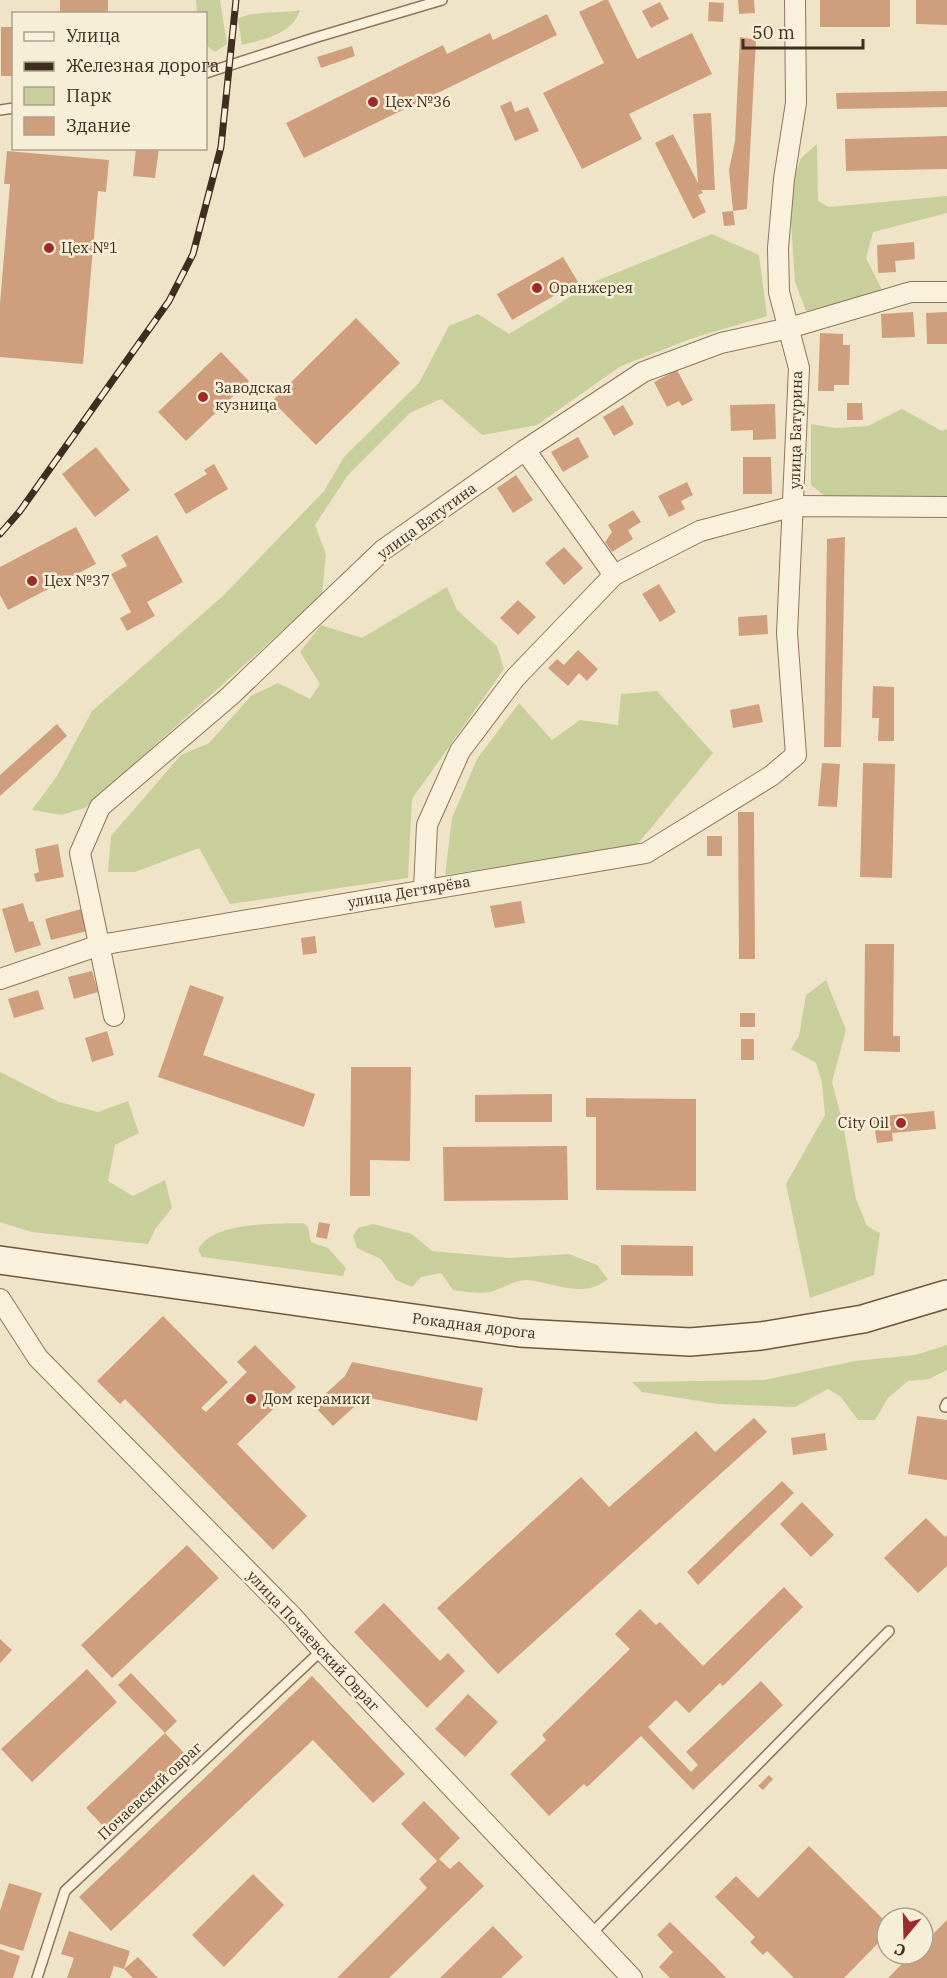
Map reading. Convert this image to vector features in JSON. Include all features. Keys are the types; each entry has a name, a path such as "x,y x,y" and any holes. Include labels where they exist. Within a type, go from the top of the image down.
{"main road":[{"name":"Рокадная дорога","path":"0,1260 520,1333 690,1342 761,1336 863,1319 947,1294"}],"street":[{"name":"улица Батурина","path":"795,0 796,103 784,179 778,248 779,292 799,368 787,633 795,755"},
{"name":"улица Ватутина","path":"114,1016 80,853 100,807 230,696 383,550 525,450 643,372 721,343 789,328 911,292 947,292"},
{"path":"525,450 614,575"},
{"path":"424,889 427,825 460,751 515,678 614,575 700,531 794,506 947,507"},
{"name":"улица Дегтярёва","path":"0,979 100,945 646,853 771,776 795,755"},
{"name":"улица Почаевский Овраг","path":"0,1299 38,1358 285,1608 632,1978"}],"lane":[{"path":"207,74 314,38 442,0"},
{"path":"591,1934 889,1631"},
{"name":"Почаевский овраг","path":"37,1978 66,1891 322,1650"}],"green space":[{"path":"196,0 220,0 227,44 215,52 207,46 207,12 197,12"},
{"path":"300,10 291,25 276,35 242,45 238,19 251,14"},
{"path":"817,144 818,201 829,207 947,196 947,213 873,232 866,258 883,292 806,311 795,282 789,192 801,158"},
{"path":"712,234 759,255 767,316 693,338 621,366 537,425 482,435 441,399 410,413 348,475 315,525 326,554 322,595 85,808 61,815 32,810 57,776 92,711 224,595 324,491 344,457 419,383 449,326 478,314 509,334 596,281"},
{"path":"902,409 942,431 947,429 947,496 826,497 811,485 811,424 835,428 868,426"},
{"path":"447,587 457,610 497,646 504,669 412,799 408,878 230,904 199,848 135,872 108,872 111,836 181,755 209,743 251,696 278,683 310,699 320,684 300,652 321,625 362,638"},
{"path":"657,691 713,753 636,846 445,875 452,818 477,759 519,703 552,740 580,720 618,725 621,694"},
{"path":"826,980 846,1030 832,1082 843,1124 856,1199 867,1226 880,1233 874,1275 810,1298 786,1184 825,1115 822,1083 816,1063 791,1049 799,1036 806,995"},
{"path":"0,1072 59,1102 98,1112 128,1101 139,1133 115,1145 108,1181 133,1196 165,1180 172,1208 156,1228 148,1244 31,1232 0,1222"},
{"path":"303,1223 308,1227 311,1242 328,1248 346,1268 343,1276 202,1257 198,1250 205,1241 230,1229 262,1224"},
{"path":"373,1224 412,1234 432,1251 509,1258 569,1254 597,1265 608,1279 598,1285 578,1289 522,1280 490,1292 477,1293 453,1290 441,1273 421,1277 412,1287 396,1280 381,1259 357,1248 353,1236 358,1228"},
{"path":"947,1345 947,1370 929,1379 908,1381 888,1398 875,1420 858,1420 841,1397 828,1389 795,1407 718,1404 642,1392 632,1382 764,1380 855,1361 915,1355"}],"building":[{"path":"60,0 108,0 108,12 60,12"},
{"path":"608,0 637,59 692,33 712,74 629,114 642,139 582,169 543,93 604,63 579,12"},
{"path":"738,0 754,0 755,13 739,14"},
{"path":"820,0 890,0 890,27 820,27"},
{"path":"916,0 947,0 947,25 916,24"},
{"path":"660,2 669,19 651,28 642,11"},
{"path":"709,2 724,3 723,22 708,21"},
{"name":"Цех №36","path":"547,14 557,35 304,158 286,123 443,45 447,54 490,33 493,40"},
{"path":"1,27 12,27 12,76 1,76"},
{"path":"740,37 756,40 747,209 733,211 729,170 735,141"},
{"path":"352,46 355,56 321,68 317,57"},
{"path":"947,91 947,107 837,109 836,93"},
{"path":"511,101 515,112 528,107 539,131 515,141 500,106"},
{"path":"711,113 715,190 701,190 703,193 698,195 706,212 693,219 655,143 673,134 698,183 693,114"},
{"path":"947,136 947,169 846,171 845,139"},
{"path":"136,150 159,150 155,178 133,176"},
{"name":"Цех №1","path":"7,151 109,160 106,192 98,191 83,364 0,357 0,304 10,184 4,184"},
{"path":"733,211 735,225 724,226 722,212"},
{"path":"914,242 915,259 895,261 896,272 878,273 877,245"},
{"name":"Оранжерея","path":"563,257 578,282 512,320 497,294"},
{"path":"913,312 915,337 882,338 881,314"},
{"path":"947,312 947,344 927,344 926,313"},
{"path":"356,318 400,363 316,445 272,401"},
{"path":"820,333 843,334 843,345 850,345 849,385 834,385 834,391 818,391"},
{"name":"Заводская кузница","path":"221,352 249,381 186,441 158,412"},
{"path":"677,370 693,400 682,406 679,401 667,407 654,382"},
{"path":"847,403 862,403 863,420 847,420"},
{"path":"775,404 776,439 753,440 753,430 731,431 730,405"},
{"path":"623,405 634,424 614,436 603,417"},
{"path":"578,437 589,457 563,472 551,452"},
{"path":"96,447 130,490 95,517 62,474"},
{"path":"743,457 771,457 772,494 743,494"},
{"path":"214,464 228,489 186,514 174,494 207,474 204,470"},
{"path":"516,475 533,500 513,513 497,488"},
{"path":"687,482 693,495 681,501 685,509 669,517 658,496"},
{"path":"633,510 641,522 628,530 633,539 612,552 605,542 612,532 608,525"},
{"name":"Цех №37","path":"76,527 96,564 8,610 0,595 0,567"},
{"name":"Цех №37","path":"157,535 183,582 147,602 155,616 127,631 120,618 131,612 111,574 127,566 121,555"},
{"path":"845,537 841,747 824,747 827,539"},
{"path":"564,547 583,568 564,585 545,563"},
{"path":"659,584 676,612 660,622 642,594"},
{"path":"518,600 536,617 518,635 500,618"},
{"path":"767,615 768,634 739,636 738,617"},
{"path":"578,650 598,669 587,681 579,673 568,686 548,668 557,659 564,665"},
{"path":"873,686 894,687 894,741 878,741 879,718 872,718"},
{"path":"759,704 763,722 733,728 730,710"},
{"path":"57,724 67,736 0,796 0,775"},
{"path":"822,763 840,764 837,807 818,806"},
{"path":"863,763 895,764 892,878 860,877"},
{"path":"738,812 754,812 755,959 739,959"},
{"path":"707,836 722,836 722,856 707,856"},
{"path":"58,844 64,877 36,882 34,874 39,872 35,849"},
{"path":"521,901 525,923 495,928 490,906"},
{"path":"23,903 29,922 33,921 41,945 15,953 2,909"},
{"path":"81,909 87,931 51,940 45,919"},
{"path":"315,936 317,953 303,955 301,938"},
{"path":"865,944 894,944 893,1036 900,1036 900,1052 864,1051"},
{"path":"92,971 98,992 74,999 68,977"},
{"path":"190,985 224,997 203,1055 315,1094 304,1127 158,1077"},
{"path":"38,990 44,1009 14,1018 8,999"},
{"path":"740,1013 755,1013 755,1027 740,1027"},
{"path":"107,1031 114,1055 92,1062 85,1038"},
{"path":"741,1039 754,1039 754,1060 741,1060"},
{"path":"351,1067 411,1067 410,1161 370,1160 370,1196 350,1196"},
{"path":"552,1094 552,1122 475,1122 475,1095"},
{"path":"586,1098 696,1099 696,1191 596,1190 596,1117 586,1117"},
{"path":"934,1111 936,1129 892,1133 893,1141 877,1143 873,1117"},
{"path":"567,1146 568,1200 444,1201 443,1147"},
{"path":"319,1222 330,1224 327,1239 316,1237"},
{"path":"621,1245 693,1246 693,1276 621,1275"},
{"path":"163,1316 228,1382 201,1408 206,1412 247,1372 237,1362 255,1345 296,1387 237,1444 307,1516 273,1550 125,1399 120,1404 97,1381"},
{"path":"352,1362 483,1388 477,1421 365,1397 333,1426 313,1405 345,1376"},
{"path":"917,1416 947,1420 947,1480 908,1474"},
{"path":"754,1418 767,1432 498,1674 437,1608 581,1477 609,1507 696,1431 715,1452"},
{"path":"825,1433 827,1450 793,1455 791,1438"},
{"path":"782,1481 794,1493 698,1585 687,1572"},
{"path":"802,1502 834,1535 811,1557 780,1524"},
{"path":"926,1518 945,1537 947,1535 947,1566 918,1593 884,1558"},
{"path":"187,1545 219,1578 112,1678 81,1645"},
{"path":"784,1587 803,1607 723,1686 720,1683 689,1713 676,1700 648,1727 691,1772 698,1765 686,1752 761,1681 783,1705 693,1790 641,1736 587,1787 584,1784 549,1816 510,1774 546,1740 542,1735 630,1649 615,1634 640,1609 656,1625 660,1622 703,1666"},
{"path":"384,1603 440,1661 448,1653 465,1671 427,1708 354,1632"},
{"path":"0,1639 12,1650 0,1663"},
{"path":"87,1669 117,1702 32,1782 1,1749"},
{"path":"131,1673 177,1721 165,1733 118,1685"},
{"path":"312,1676 405,1774 373,1803 313,1740 111,1931 79,1897"},
{"path":"468,1694 498,1722 465,1757 435,1729"},
{"path":"165,1733 187,1756 108,1831 86,1808"},
{"path":"769,1775 773,1779 763,1790 758,1786"},
{"path":"424,1801 460,1838 439,1859 450,1869 459,1861 484,1886 389,1978 337,1978 427,1888 419,1879 437,1861 401,1824"},
{"path":"809,1846 875,1911 875,1946 844,1978 794,1978 767,1951 763,1955 750,1942 755,1937 715,1897 736,1876 758,1898"},
{"path":"253,1874 284,1905 224,1967 192,1935"},
{"path":"9,1883 42,1893 23,1951 0,1944 0,1911"},
{"path":"947,1920 947,1978 888,1978 900,1966 935,1966 935,1932"},
{"path":"670,1922 726,1978 670,1978 659,1967 673,1952 657,1935"},
{"path":"493,1926 523,1957 501,1978 440,1978"},
{"path":"69,1931 130,1951 124,1969 114,1966 110,1978 67,1978 74,1958 61,1954"},
{"path":"0,1949 20,1956 13,1978 0,1978"},
{"path":"138,1957 158,1978 133,1978 124,1969"}],"railway":[{"path":"0,534 20,511 169,301 193,254 221,147 236,0"}],"place":[{"name":"Цех №36","path":"373,102"},
{"name":"Цех №1","path":"49,248"},
{"name":"Оранжерея","path":"537,288"},
{"name":"Заводская кузница","path":"203,397"},
{"name":"Цех №37","path":"32,581"},
{"name":"City Oil","path":"901,1123"},
{"name":"Дом керамики","path":"251,1399"}]}
